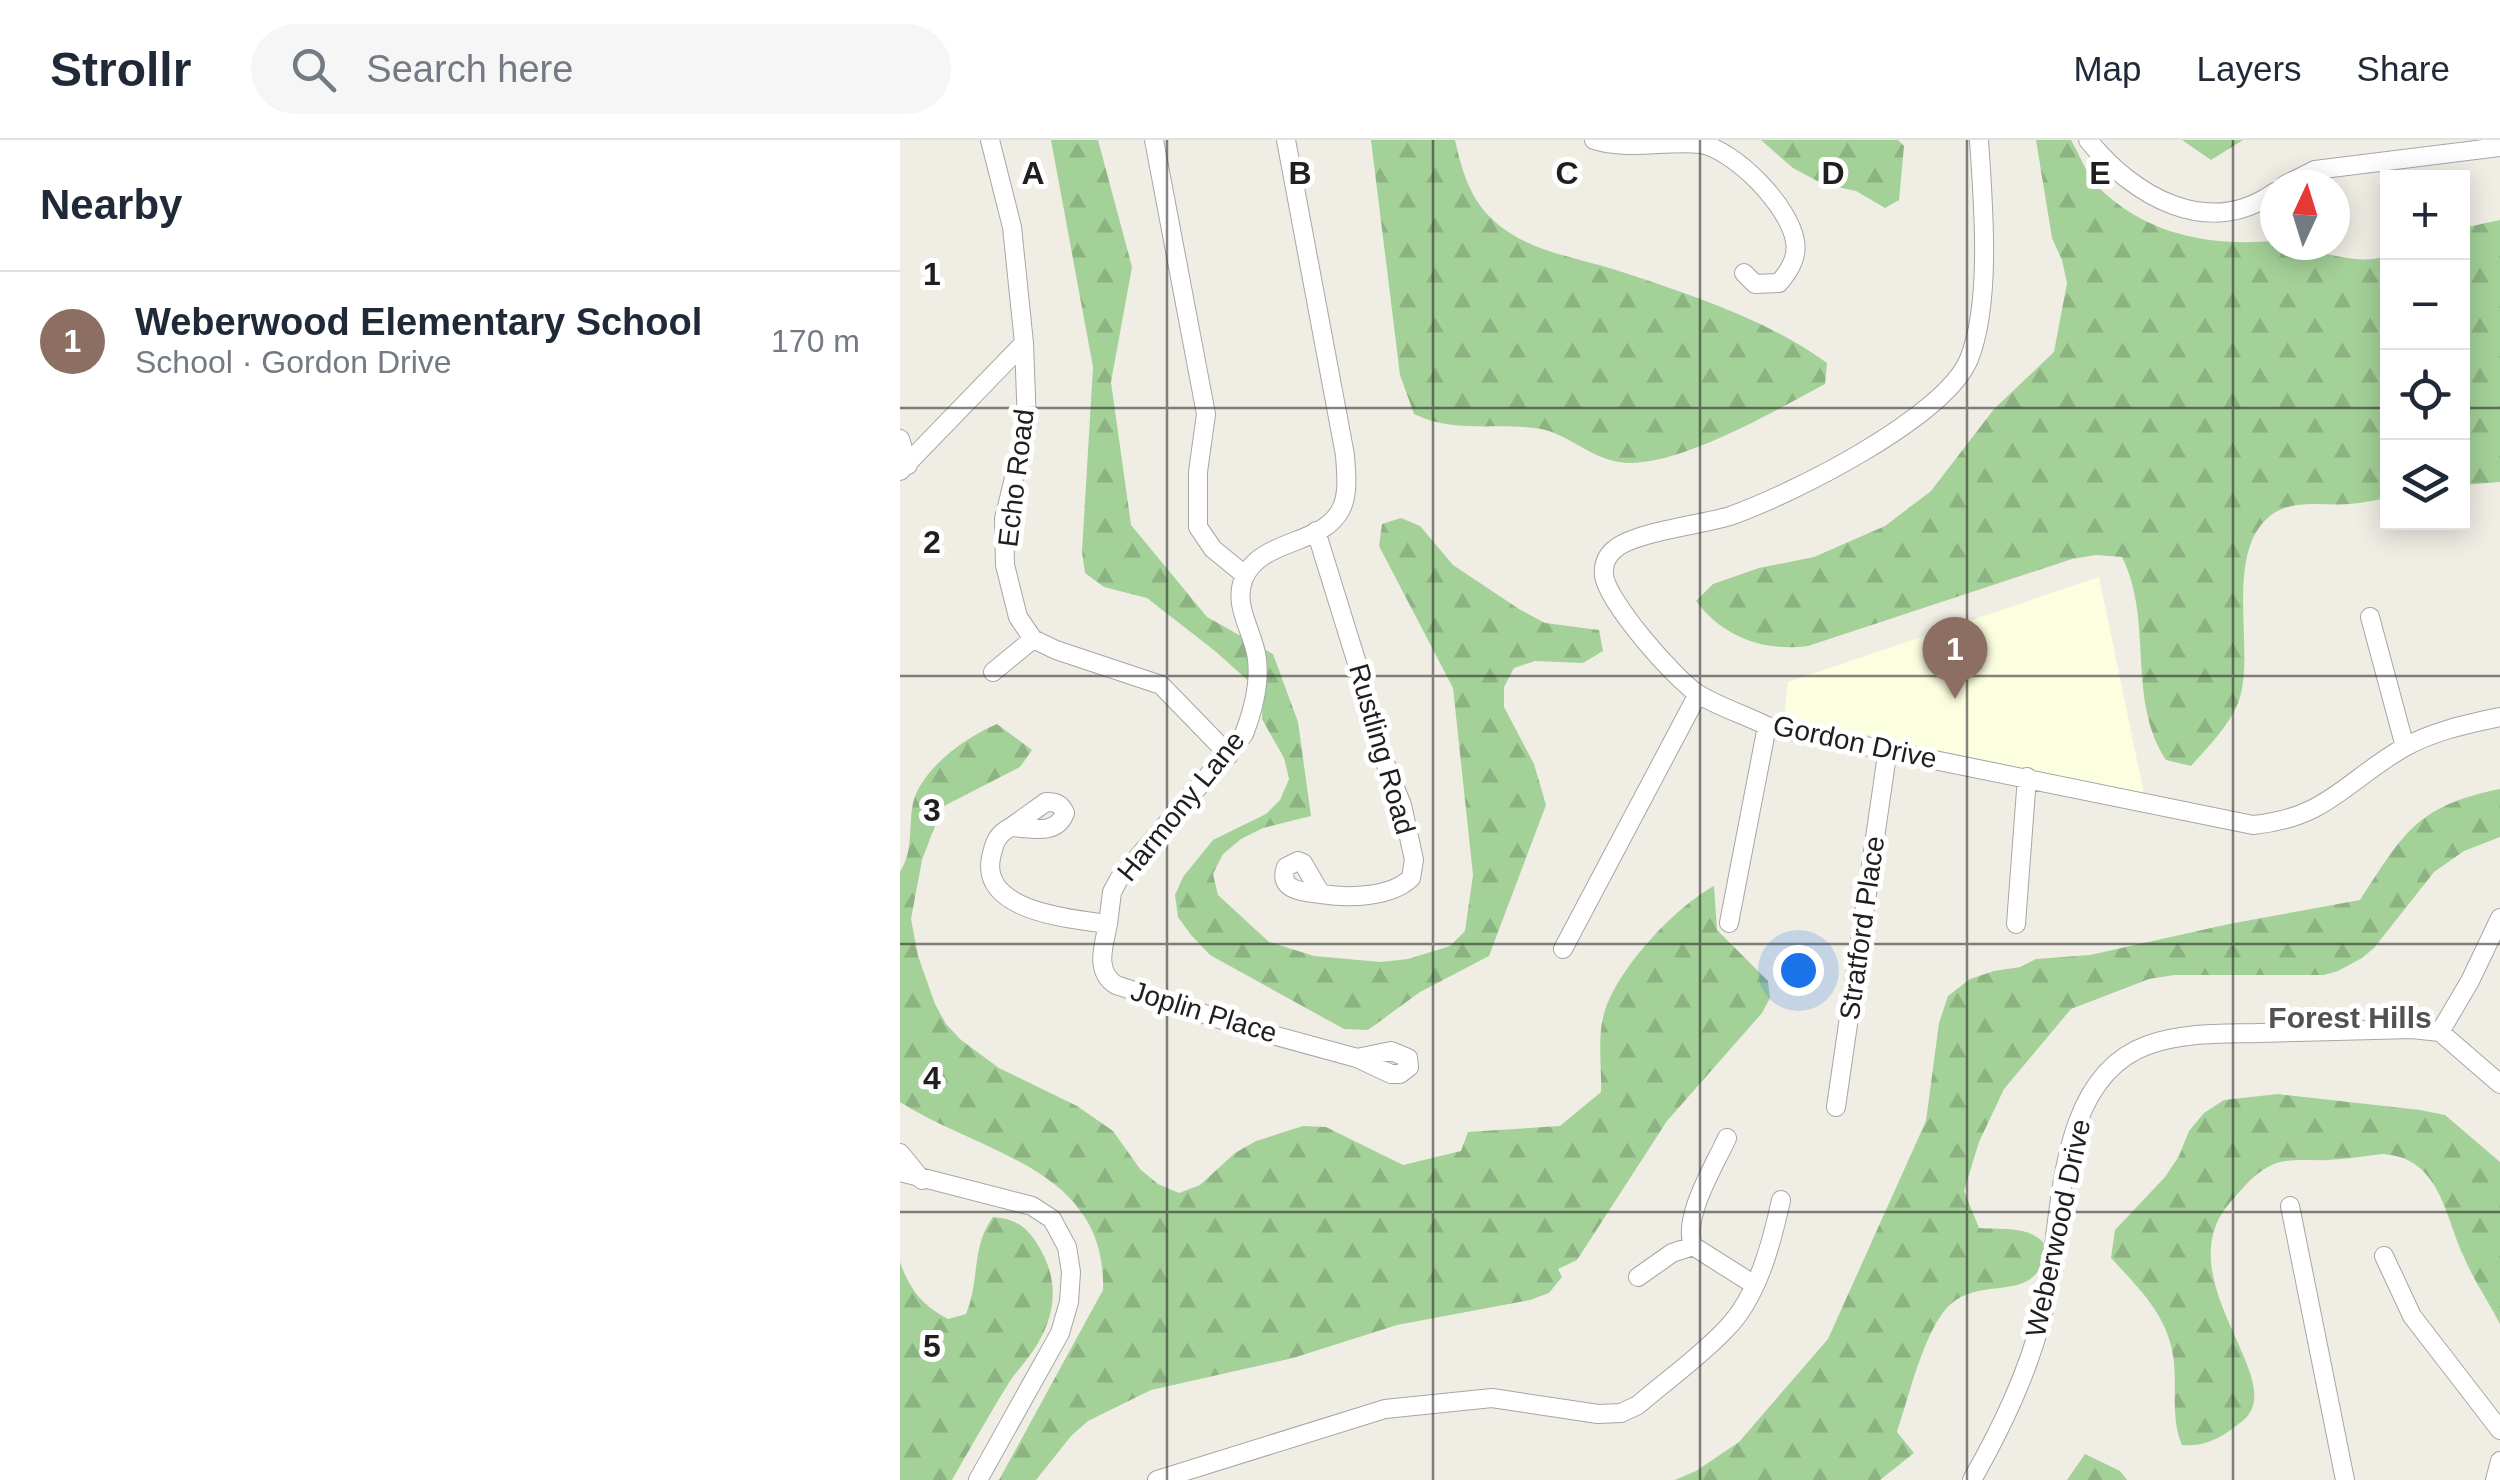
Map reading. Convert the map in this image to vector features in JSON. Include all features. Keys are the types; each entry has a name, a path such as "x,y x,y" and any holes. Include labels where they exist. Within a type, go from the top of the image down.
{"street":[{"name":"Echo Road","path":"990,140 1012,227 1024,343 1027,426 1004,519 1005,564 1018,617 1034,639"},
{"path":"1154,140 1206,414 1198,472 1198,527 1213,550 1245,575 1266,553 1316,530 1340,511 1345,498 1345,455 1286,140"},
{"path":"1594,140 1608,145 1699,143 1722,150 1756,179 1781,211 1795,242 1794,255 1792,268 1779,283 1755,284 1744,273"},
{"name":"Gordon Drive","path":"1978,140 1985,233 1978,324 1968,362 1948,388 1912,419 1862,453 1763,504 1702,525 1651,534 1618,546 1605,559 1604,574 1610,592 1656,654 1698,694 1767,726 2253,825 2282,822 2310,813 2405,747 2454,727 2500,717"},
{"path":"2088,140 2143,192 2182,210 2218,215 2250,208 2260,202"},
{"path":"2315,170 2500,147"},
{"path":"904,468 1024,343"},
{"path":"900,439 904,468"},
{"name":"Rustling Road","path":"1316,530 1379,748 1402,805 1414,860 1411,878 1397,888 1340,897 1321,894"},
{"name":"Harmony Lane","path":"1108,924 1112,892 1119,879 1229,755 1252,714 1258,673 1257,656 1241,607 1245,575"},
{"path":"2370,618 2405,747"},
{"path":"993,672 1034,639 1161,685 1229,755"},
{"path":"1563,950 1698,694"},
{"path":"1729,923 1767,726"},
{"name":"Stratford Place","path":"1836,1107 1888,748"},
{"path":"2016,924 2027,777"},
{"path":"1011,827 997,837 991,855 988,874 996,889 1046,913 1108,924"},
{"path":"2500,918 2440,1032 2500,1084"},
{"name":"Joplin Place","path":"1108,924 1102,963 1108,980 1116,986 1358,1058"},
{"name":"Weberwood Drive","path":"1972,1480 2003,1426 2044,1312 2072,1133 2089,1094 2112,1066 2145,1046 2185,1036 2412,1028 2440,1032"},
{"path":"1728,1138 1693,1216 1689,1235 1693,1246 1753,1284"},
{"path":"900,1153 922,1180"},
{"path":"900,1172 1032,1206 1052,1219 1067,1247 1071,1272 1069,1302 1060,1333 978,1480"},
{"path":"1157,1480 1385,1409 1492,1398 1598,1414 1621,1413 1638,1405 1727,1329 1744,1307 1775,1228 1781,1200"},
{"path":"2290,1206 2346,1480"},
{"path":"1638,1277 1672,1253 1693,1246"},
{"path":"2384,1256 2412,1316 2500,1430"}],"shaded area":[{"path":"2099,577 2144,794 1784,717 1788,682"}],"green space":[{"path":"1051,140 1098,140 1132,267 1111,382 1131,525 1207,617 1273,654 1298,722 1311,816 1263,828 1241,839 1223,854 1213,874 1218,895 1269,942 1314,956 1381,962 1408,959 1450,946 1465,931 1473,875 1453,688 1379,546 1382,524 1401,518 1420,526 1453,565 1545,623 1599,630 1603,651 1583,663 1535,661 1514,668 1504,687 1504,707 1534,764 1546,805 1489,956 1420,992 1368,1030 1344,1029 1210,955 1178,917 1175,895 1183,877 1213,840 1266,814 1280,800 1289,779 1284,758 1262,719 1263,694 1147,598 1104,587 1085,573 1082,552 1093,367"},
{"path":"1371,140 1455,140 1471,190 1502,228 1549,251 1671,288 1752,320 1827,363 1825,384 1724,436 1667,457 1641,462 1607,459 1546,430 1443,424 1414,414 1400,375"},
{"path":"1761,140 1898,140 1904,146 1899,200 1885,208 1856,191 1823,184 1793,168"},
{"path":"2036,140 2071,140 2099,188 2138,217 2160,227 2204,239 2260,242 2260,260 2380,258 2380,499 2292,506 2274,513 2258,529 2244,573 2244,676 2240,697 2226,725 2191,766 2166,760 2154,736 2143,686 2137,607 2122,557 2096,555 2072,559 1808,646 1776,647 1746,639 1719,624 1696,601 1713,584 1759,568 1814,557 1885,526 1931,491 1994,409 2054,352 2067,283 2052,238"},
{"path":"2182,140 2243,140 2211,160"},
{"path":"2500,220 2500,482 2470,484 2470,260 2470,226"},
{"path":"997,724 1032,750 1020,767 942,807 922,860 911,919 918,956 935,1004 961,1040 999,1068 1077,1106 1113,1131 1140,1169 1158,1184 1179,1193 1200,1185 1235,1153 1256,1141 1303,1126 1326,1127 1403,1165 1461,1151 1468,1132 1560,1126 1601,1092 1602,1023 1621,978 1665,924 1714,886 1717,930 1768,981 1770,998 1762,1013 1667,1121 1577,1260 1558,1269 1562,1277 1549,1293 1397,1325 1293,1358 1151,1390 1088,1421 1036,1480 999,1480 1103,1290 1099,1249 1084,1216 1062,1191 1001,1152 900,1102 900,872 909,847 913,803 935,766 972,737"},
{"path":"2500,789 2500,837 2464,851 2434,872 2374,948 2338,971 2324,975 2174,975 2149,979 2071,1009 2004,1089 1979,1142 1964,1191 1979,1228 2016,1230 2040,1239 2046,1246 2042,1264 2024,1283 1970,1293 1945,1310 1927,1341 1897,1432 1914,1453 1880,1480 1675,1480 1739,1442 1828,1339 1926,1121 1939,1023 1948,996 1970,979 2020,967 2036,959 2090,955 2360,900 2401,840 2430,814 2449,804"},
{"path":"2278,1094 2445,1115 2500,1162 2500,1324 2467,1264 2437,1190 2416,1165 2382,1154 2275,1164 2258,1173 2234,1198 2216,1226 2211,1256 2226,1317 2250,1372 2254,1395 2249,1414 2215,1439 2182,1445 2168,1337 2148,1300 2111,1258 2115,1230 2165,1177 2189,1131 2204,1113 2224,1100"},
{"path":"993,1217 1023,1227 1043,1254 1053,1292 1045,1330 952,1480 900,1480 900,1262 913,1289 931,1308 948,1319 966,1314 981,1240"},
{"path":"2085,1454 2120,1471 2127,1480 2067,1480"}],"place":[{"name":"Weberwood Elementary School","path":"1955,699"}],"district":[{"name":"Forest Hills","path":"2350,1017"}]}
